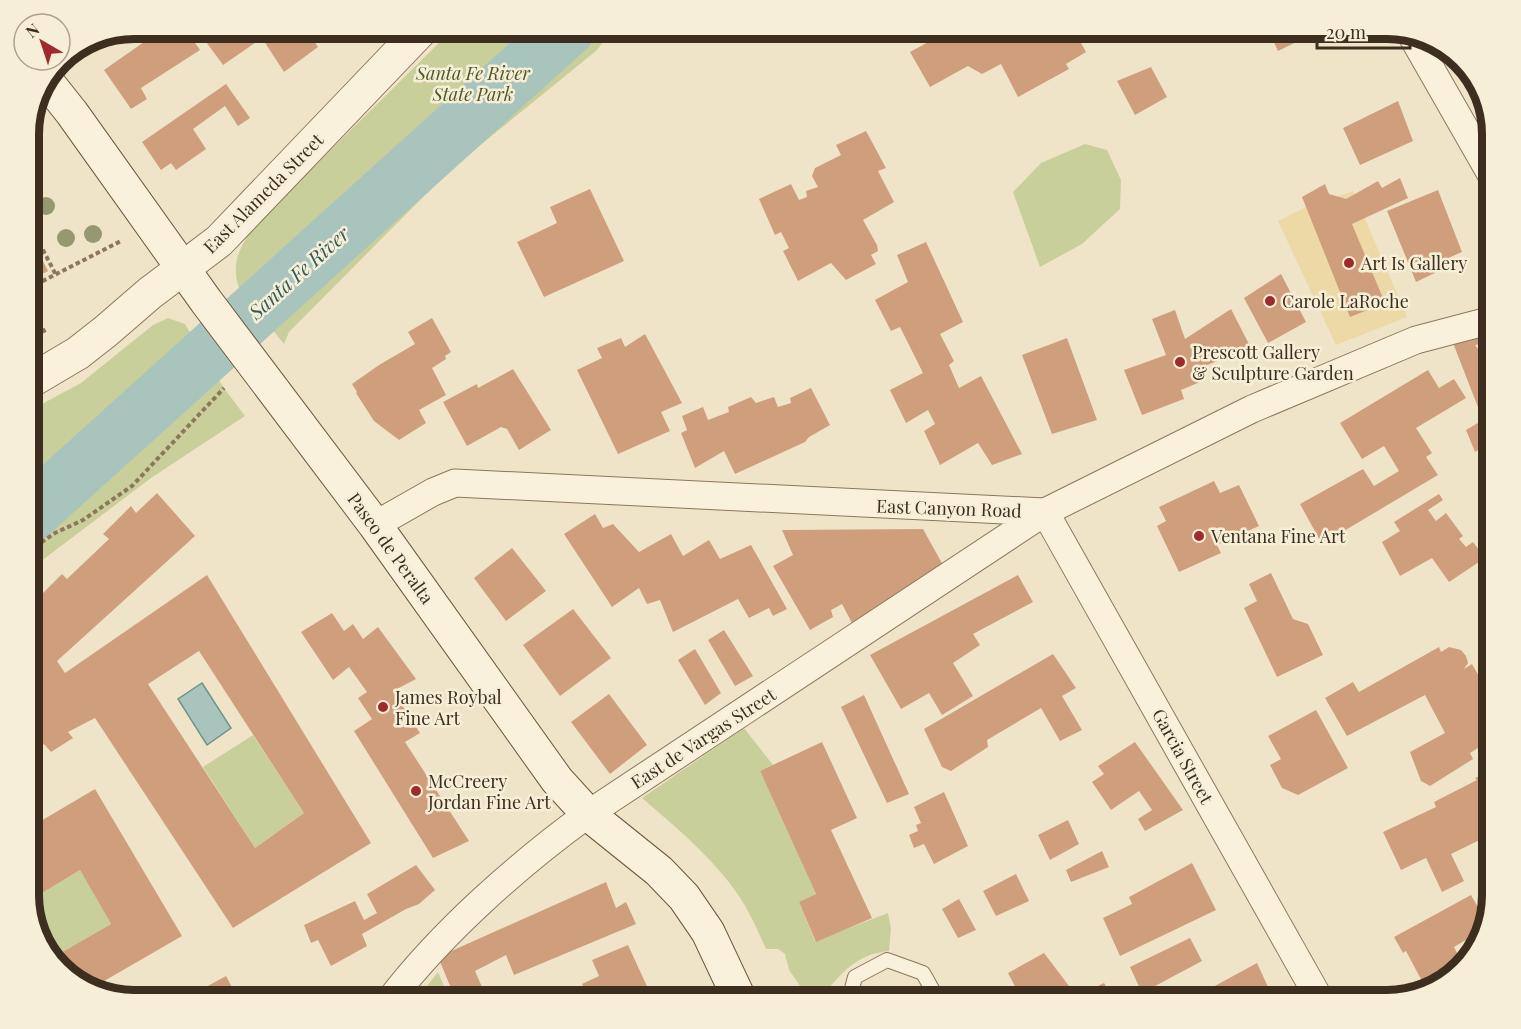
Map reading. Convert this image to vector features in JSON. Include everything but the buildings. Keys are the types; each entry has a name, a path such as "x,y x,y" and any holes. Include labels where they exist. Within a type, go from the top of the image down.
{"main road":[{"name":"East Alameda Street","path":"39,376 78,352 150,293 219,241 412,39"},
{"name":"Paseo de Peralta","path":"52,88 206,301 375,525 557,780 588,814 659,871 684,897 708,932 735,990"}],"street":[{"path":"1416,44 1482,158"},
{"name":"East Canyon Road","path":"375,525 432,492 455,483 1045,512 1252,409 1416,340 1482,323"},
{"name":"East de Vargas Street","path":"403,990 456,926 549,842 1045,512"},
{"name":"Garcia Street","path":"1045,512 1314,990"}],"lane":[{"path":"852,990 855,977 888,960 923,973 932,990"}],"path":[{"path":"39,283 121,241"},
{"path":"39,242 56,275"},
{"path":"39,321 51,343"},
{"path":"39,544 55,532 83,520 132,486 224,388"}],"green space":[{"name":"Santa Fe River State Park","path":"443,39 606,39 596,51 452,168 289,332 284,344 239,288 236,275 236,262 245,240 278,202"},
{"path":"1085,144 1107,150 1121,180 1120,209 1082,244 1040,267 1013,192 1041,163"},
{"path":"168,318 185,324 224,388 245,416 151,478 39,563 39,406 81,383 153,325"},
{"path":"744,728 773,765 760,771 816,894 799,902 815,941 888,913 891,928 889,951 870,955 854,963 828,989 800,986 789,970 785,954 778,949 766,949 743,902 729,882 694,844 642,798"},
{"path":"253,735 304,813 255,848 203,767"},
{"path":"80,870 111,924 60,953 42,920 39,895"},
{"path":"438,972 446,990 424,990"}],"sand":[{"path":"1353,191 1407,317 1336,345 1278,221 1306,207"}],"water":[{"path":"202,683 231,728 207,745 178,699"}],"waterway":[{"name":"Santa Fe River","path":"39,506 556,39"}],"place":[{"name":"Art Is Gallery","path":"1349,263"},
{"name":"Carole LaRoche","path":"1270,301"},
{"name":"Prescott Gallery & Sculpture Garden","path":"1180,362"},
{"name":"Ventana Fine Art","path":"1199,536"},
{"name":"James Roybal Fine Art","path":"383,707"},
{"name":"McCreery Jordan Fine Art","path":"416,791"}]}
